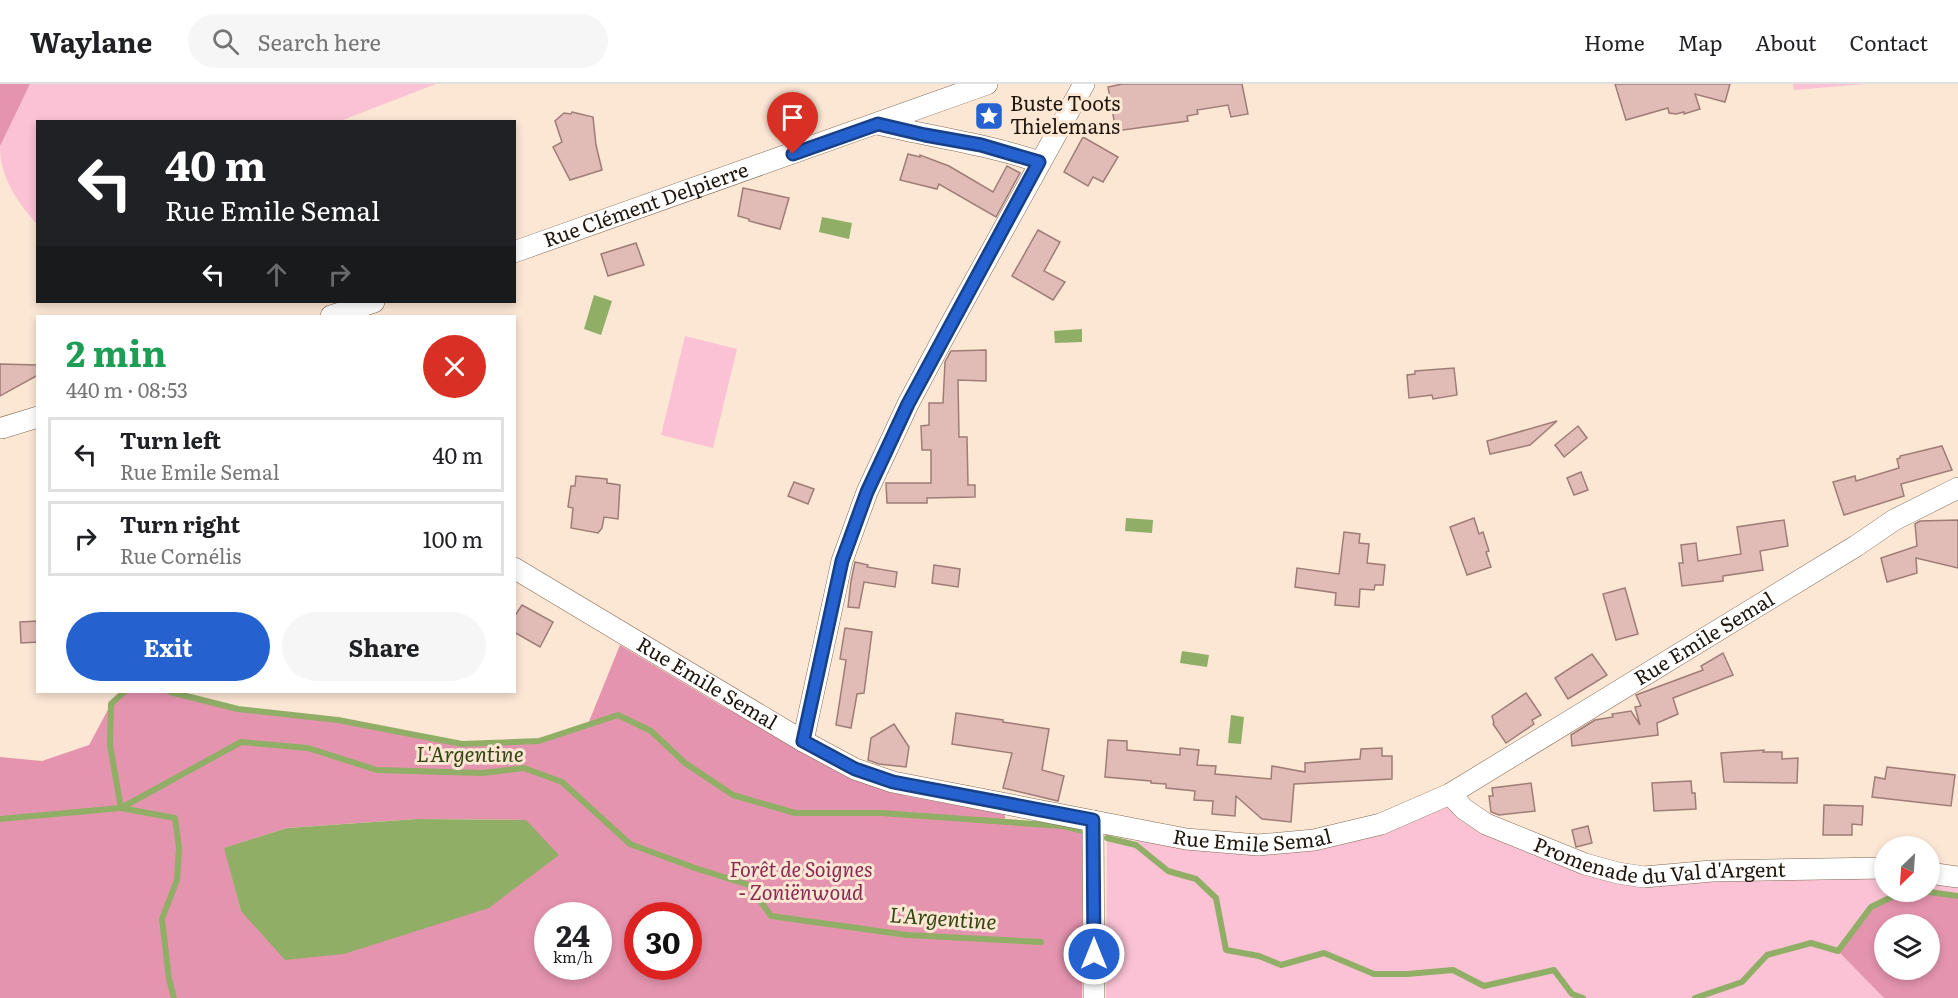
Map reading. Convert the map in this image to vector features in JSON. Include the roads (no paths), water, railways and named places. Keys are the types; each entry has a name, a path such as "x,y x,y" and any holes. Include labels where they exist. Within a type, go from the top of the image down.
{"street":[{"name":"Rue Clément Delpierre","path":"516,251 987,84"},
{"path":"803,741 842,561 867,492 908,404 1039,162 1084,84"},
{"path":"878,124 981,145 1039,162"},
{"path":"335,315 371,303"},
{"path":"1,428 36,418"},
{"name":"Rue Emile Semal","path":"516,569 803,741 855,769 893,782 1186,839 1258,845 1314,840 1381,824 1450,794 1856,546 1894,520 1958,488"},
{"name":"Promenade du Val d'Argent","path":"1450,794 1464,809 1485,824 1585,864 1644,877 1712,872 1874,868"},
{"path":"1093,820 1094,998"},
{"path":"1940,875 1958,877"}],"waterway":[{"path":"123,693 111,704 110,745 121,808 175,818 179,848 177,880 162,919 169,979 174,998"},
{"name":"L'Argentine","path":"174,693 238,709 338,720 462,744 539,741 618,715 651,731 685,763 733,795 795,813 881,813 1063,826 1083,831"},
{"name":"L'Argentine","path":"0,819 121,808 241,742 308,748 377,770 482,773 524,768 562,782 630,844 749,885 771,916 907,935 1041,942"},
{"name":"L'Argentine","path":"1107,838 1136,845 1168,871 1196,879 1216,898 1226,950 1259,956 1281,965 1324,953 1374,974 1453,970 1484,986 1554,970 1572,994 1583,998"},
{"name":"L'Argentine","path":"1940,894 1958,896"},
{"name":"L'Argentine","path":"1695,998 1742,982 1767,955 1811,943 1838,951 1871,907 1881,902"}],"place":[{"name":"Buste Toots Thielemans","path":"989,116"}],"park label":[{"name":"Forêt de Soignes - Zoniënwoud","path":"801,882"}]}
